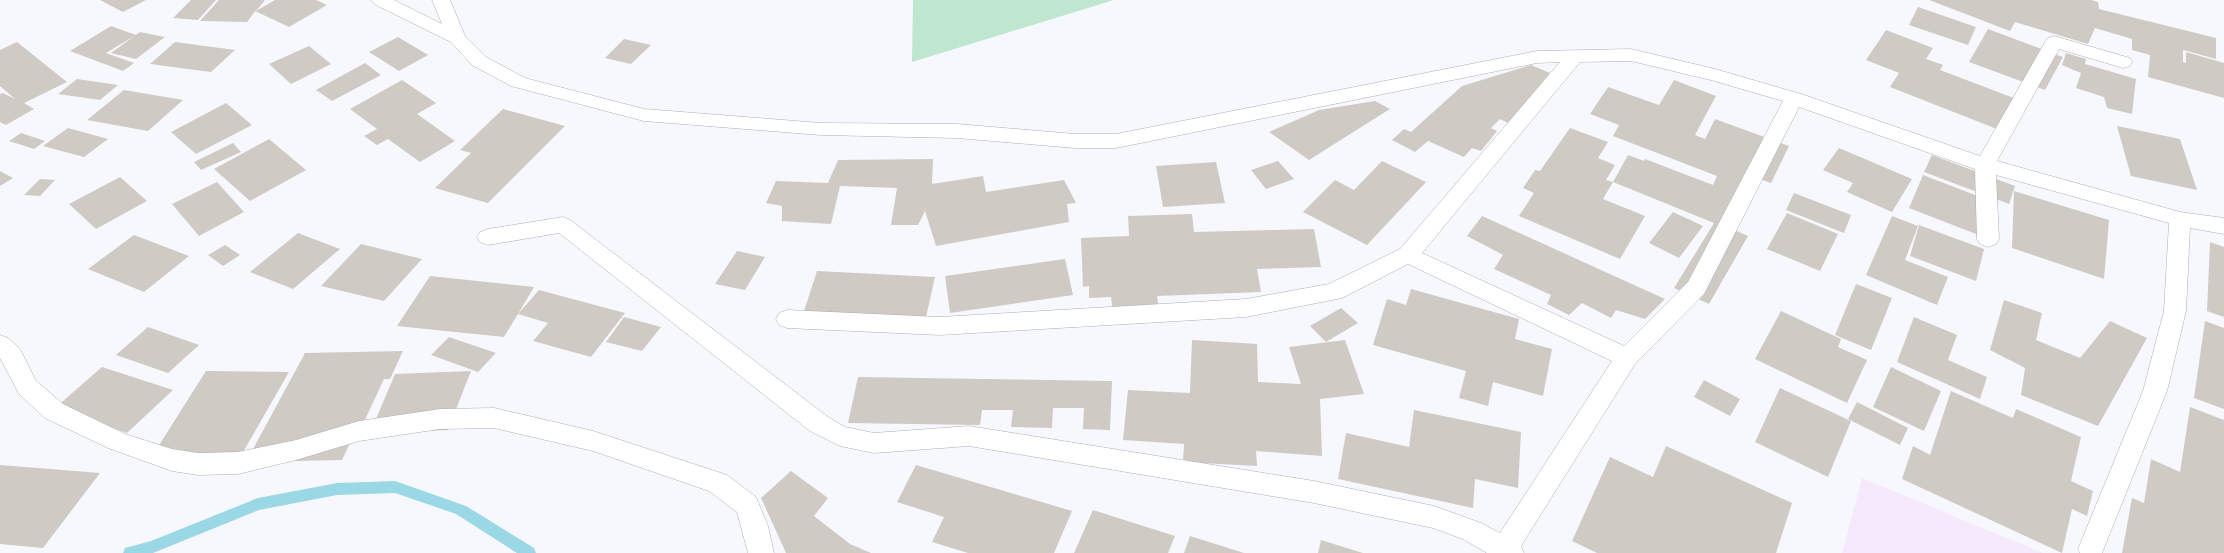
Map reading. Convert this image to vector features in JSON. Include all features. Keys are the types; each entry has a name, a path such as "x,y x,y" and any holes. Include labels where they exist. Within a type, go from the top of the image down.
{"street":[{"path":"380,0 457,38 479,61 518,82 644,115 814,129 957,131 1074,141 1116,141 1536,57 1631,55 1715,75 1794,98 1985,165 2180,219 2224,226"},
{"path":"441,0 457,38"},
{"path":"1988,239 1985,165 2054,42 2123,62"},
{"path":"787,319 940,326 1246,308 1334,292 1408,255 1575,56"},
{"path":"488,236 563,225 819,424 840,436 874,443 968,436 1314,492 1434,517 1472,531 1508,551 1627,358 1696,288 1794,98"},
{"path":"2091,548 2155,391 2175,311 2180,219"},
{"path":"1408,255 1627,358"},
{"path":"0,344 12,355 27,387 54,411 117,441 172,460 198,464 238,462 296,450 359,431 440,419 494,418 593,441 718,483 747,505 755,526 761,553"}],"shaded area":[{"path":"1862,478 2043,553 1842,553"}],"green space":[{"path":"913,0 1114,0 912,62"}],"building":[{"path":"100,0 146,0 123,12"},
{"path":"191,0 216,0 198,20 173,18"},
{"path":"219,0 265,0 256,11 275,0 316,0 327,5 289,27 255,11 247,22 200,21"},
{"path":"1929,0 2091,0 2098,2 2099,9 2216,38 2216,59 2183,50 2183,62 2186,63 2186,52 2224,63 2224,98 2148,77 2150,55 2132,50 2132,39 2095,28 2088,44 2015,22 2010,31"},
{"path":"1918,7 1976,27 1968,45 1909,25"},
{"path":"111,26 136,35 106,53 134,63 123,71 70,51"},
{"path":"1988,29 2063,57 2045,90 1969,62"},
{"path":"1886,30 1933,48 1926,59 1943,65 1940,70 2019,100 2002,131 1890,87 1899,73 1866,60"},
{"path":"140,32 165,37 136,59 111,53"},
{"path":"398,37 428,55 399,71 369,52"},
{"path":"624,39 651,45 631,64 605,58"},
{"path":"17,42 67,82 24,103 34,109 6,125 0,122 0,94 3,93 15,99 0,86 0,50"},
{"path":"175,42 235,50 211,72 150,64"},
{"path":"309,46 331,64 291,84 269,64"},
{"path":"2066,53 2086,59 2085,64 2136,79 2132,114 2107,108 2104,97 2076,88 2081,73 2062,65"},
{"path":"365,63 381,75 332,101 316,90"},
{"path":"1531,65 1550,73 1508,123 1500,119 1491,128 1497,131 1481,151 1472,148 1464,157 1428,141 1415,152 1392,140 1404,129 1411,132 1462,86"},
{"path":"77,79 118,85 100,100 58,94"},
{"path":"402,80 436,103 417,114 455,141 420,162 388,139 377,145 364,136 377,129 350,109"},
{"path":"1674,80 1716,96 1695,135 1705,139 1715,119 1789,146 1771,183 1754,177 1730,228 1748,236 1709,304 1674,288 1714,223 1613,182 1628,155 1644,161 1645,159 1713,185 1717,176 1613,136 1619,125 1590,114 1608,87 1659,105"},
{"path":"124,90 183,100 148,131 87,120"},
{"path":"1375,101 1390,109 1309,160 1269,132 1319,110"},
{"path":"226,103 252,125 196,154 171,132"},
{"path":"503,109 565,126 488,203 435,188 471,153 460,150"},
{"path":"2117,126 2180,139 2197,190 2131,176"},
{"path":"68,128 108,139 84,157 43,146"},
{"path":"1570,128 1608,142 1598,158 1615,165 1606,180 1613,182 1603,199 1645,216 1620,259 1519,216 1534,193 1523,188 1535,170 1540,171"},
{"path":"21,133 45,141 34,149 9,141"},
{"path":"269,139 306,170 250,201 214,169"},
{"path":"233,143 241,152 201,170 194,162"},
{"path":"1839,148 1912,179 1892,212 1847,192 1853,183 1823,170"},
{"path":"1932,155 2015,186 2009,204 1924,172"},
{"path":"933,159 932,184 983,176 986,192 1064,180 1076,203 1067,204 1069,222 936,246 925,211 918,225 891,225 897,188 840,186 831,224 782,221 782,206 766,203 776,181 828,183 838,160"},
{"path":"1278,161 1294,179 1266,189 1251,170"},
{"path":"1382,161 1426,182 1367,245 1303,212 1335,180 1354,190"},
{"path":"1216,162 1225,203 1163,207 1156,166"},
{"path":"0,171 13,178 0,186"},
{"path":"1923,175 1993,202 1981,236 1909,208"},
{"path":"120,177 147,201 96,229 69,204"},
{"path":"40,179 55,180 40,196 24,195"},
{"path":"217,182 244,212 199,236 172,204"},
{"path":"2014,191 2109,220 2104,279 2012,248"},
{"path":"1794,193 1851,215 1844,233 1786,210"},
{"path":"1673,212 1703,226 1679,258 1649,243"},
{"path":"1787,213 1838,234 1820,271 1767,249"},
{"path":"1192,214 1194,232 1314,229 1321,267 1257,269 1261,292 1157,296 1160,315 1114,319 1111,297 1089,298 1089,286 1083,287 1081,238 1129,236 1128,216"},
{"path":"1482,216 1665,299 1645,319 1616,310 1611,318 1582,303 1569,315 1547,304 1551,295 1494,269 1503,255 1467,236"},
{"path":"1892,216 1918,226 1905,260 1948,277 1937,305 1866,275"},
{"path":"1919,225 1984,249 1976,281 1910,256"},
{"path":"298,233 340,249 293,289 250,272"},
{"path":"134,235 189,256 144,292 88,269"},
{"path":"2210,242 2224,247 2224,317 2207,311"},
{"path":"361,244 422,259 384,301 321,286"},
{"path":"225,245 240,255 223,266 208,255"},
{"path":"737,251 765,257 745,290 715,284"},
{"path":"1065,259 1073,295 950,313 945,276"},
{"path":"817,271 935,277 926,317 804,311"},
{"path":"430,276 534,287 504,337 397,326"},
{"path":"1856,284 1892,298 1871,350 1835,335"},
{"path":"1411,289 1519,319 1515,339 1552,349 1543,396 1493,382 1488,406 1459,398 1466,371 1373,345 1387,299 1406,305"},
{"path":"539,290 625,313 591,357 533,341 548,323 518,314"},
{"path":"2004,300 2042,313 2036,340 2080,358 2110,321 2147,338 2098,426 2021,395 2025,368 1990,350"},
{"path":"1341,308 1358,323 1326,342 1310,326"},
{"path":"1781,311 1841,339 1838,347 1867,360 1847,403 1755,359"},
{"path":"624,317 661,327 642,351 606,342"},
{"path":"1914,317 1957,335 1948,360 1987,377 1980,399 1897,362"},
{"path":"2205,321 2224,328 2224,409 2194,398"},
{"path":"148,327 199,345 168,373 116,355"},
{"path":"449,337 496,353 478,372 431,355"},
{"path":"1192,340 1257,344 1258,382 1301,384 1289,347 1345,340 1364,394 1320,399 1322,456 1256,451 1257,466 1183,462 1184,444 1123,440 1128,390 1190,393"},
{"path":"403,351 390,379 384,379 363,424 359,424 342,460 246,462 305,353"},
{"path":"102,367 173,390 127,433 55,408"},
{"path":"1891,367 1941,391 1924,431 1873,407"},
{"path":"206,371 289,372 238,461 149,461"},
{"path":"471,371 448,430 370,433 395,374"},
{"path":"858,377 1112,381 1110,430 1083,429 1084,408 1053,408 1052,428 1011,427 1013,410 982,410 980,425 848,423"},
{"path":"1704,380 1740,399 1730,416 1694,397"},
{"path":"1780,388 1851,421 1828,477 1755,442"},
{"path":"1951,391 2013,418 2016,409 2081,437 2071,481 2093,491 2087,516 2072,509 2062,553 1902,479 1913,446 1930,455"},
{"path":"1857,402 1908,428 1900,445 1848,419"},
{"path":"2190,407 2224,420 2224,553 2122,553 2132,498 2144,503 2151,459 2180,472"},
{"path":"1414,410 1521,432 1518,488 1475,479 1473,508 1338,479 1346,433 1409,447"},
{"path":"1666,446 1792,503 1776,553 1597,553 1572,541 1610,457 1653,477"},
{"path":"0,465 100,473 43,548 0,544"},
{"path":"916,465 1072,511 1054,553 968,553 932,542 944,517 897,502"},
{"path":"791,471 828,498 814,516 850,544 871,553 786,553 761,498"},
{"path":"1093,510 1175,536 1168,553 1074,553"},
{"path":"1190,536 1244,553 1184,553"},
{"path":"1321,540 1363,553 1318,553"}],"waterway":[{"path":"130,553 152,547 258,504 337,489 395,487 461,510 529,553"}]}
